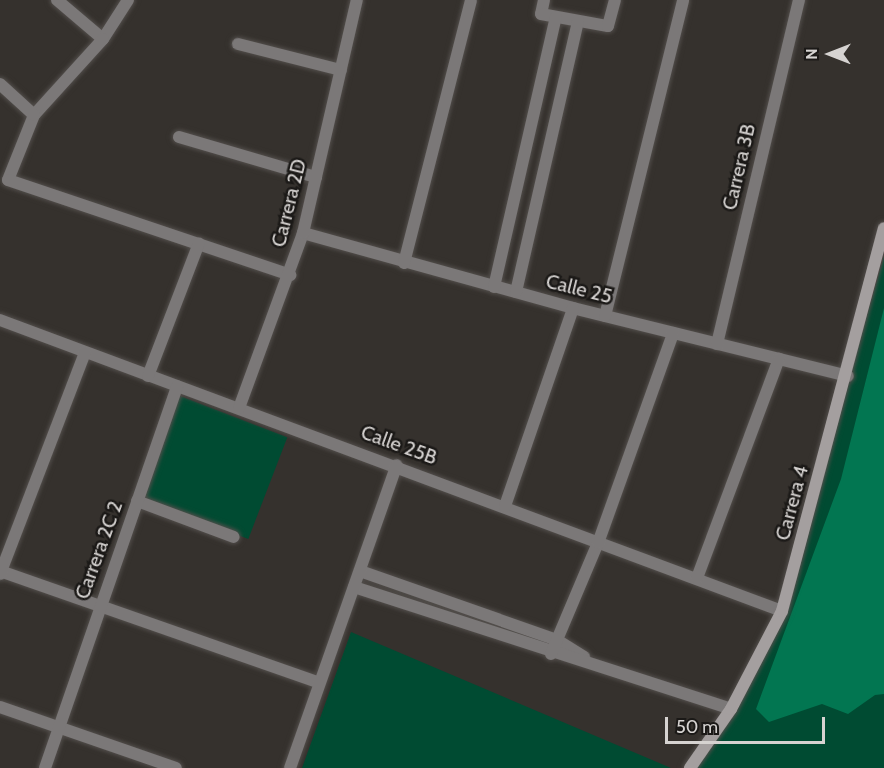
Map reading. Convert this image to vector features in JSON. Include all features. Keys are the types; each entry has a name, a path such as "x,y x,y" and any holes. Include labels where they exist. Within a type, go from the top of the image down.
{"main road":[{"name":"Carrera 4","path":"690,768 731,709 782,611 848,376 884,228"}],"street":[{"path":"57,0 103,39"},
{"path":"128,0 103,39 34,115 8,180 290,275"},
{"name":"Carrera 2D","path":"239,408 290,275 303,233 357,0"},
{"path":"404,263 471,0"},
{"path":"544,0 541,14 608,26 615,0"},
{"path":"605,316 683,0"},
{"name":"Carrera 3B","path":"717,344 799,0"},
{"path":"494,287 556,17"},
{"path":"516,292 578,21"},
{"path":"238,44 341,70"},
{"path":"0,84 34,115"},
{"path":"178,137 316,177"},
{"name":"Calle 25","path":"303,233 404,263 573,308 848,376"},
{"path":"148,376 199,243"},
{"path":"506,506 573,308"},
{"name":"Calle 25B","path":"0,320 85,353 397,465 782,611"},
{"path":"551,654 598,543 673,333"},
{"path":"85,353 0,572 319,683"},
{"path":"697,578 779,359"},
{"name":"Carrera 2C 2","path":"45,768 99,606 177,386"},
{"path":"290,768 397,465"},
{"path":"137,501 234,537"},
{"path":"360,571 556,640 590,661"},
{"path":"354,587 551,654 590,661 731,709"},
{"path":"0,707 160,765 176,768"}],"green space":[{"path":"884,256 884,768 690,768 782,611"},
{"path":"884,308 884,694 875,695 848,714 822,704 769,722 756,709 841,479"},
{"path":"180,396 287,437 248,539 141,498"},
{"path":"351,632 671,768 302,768"}]}
